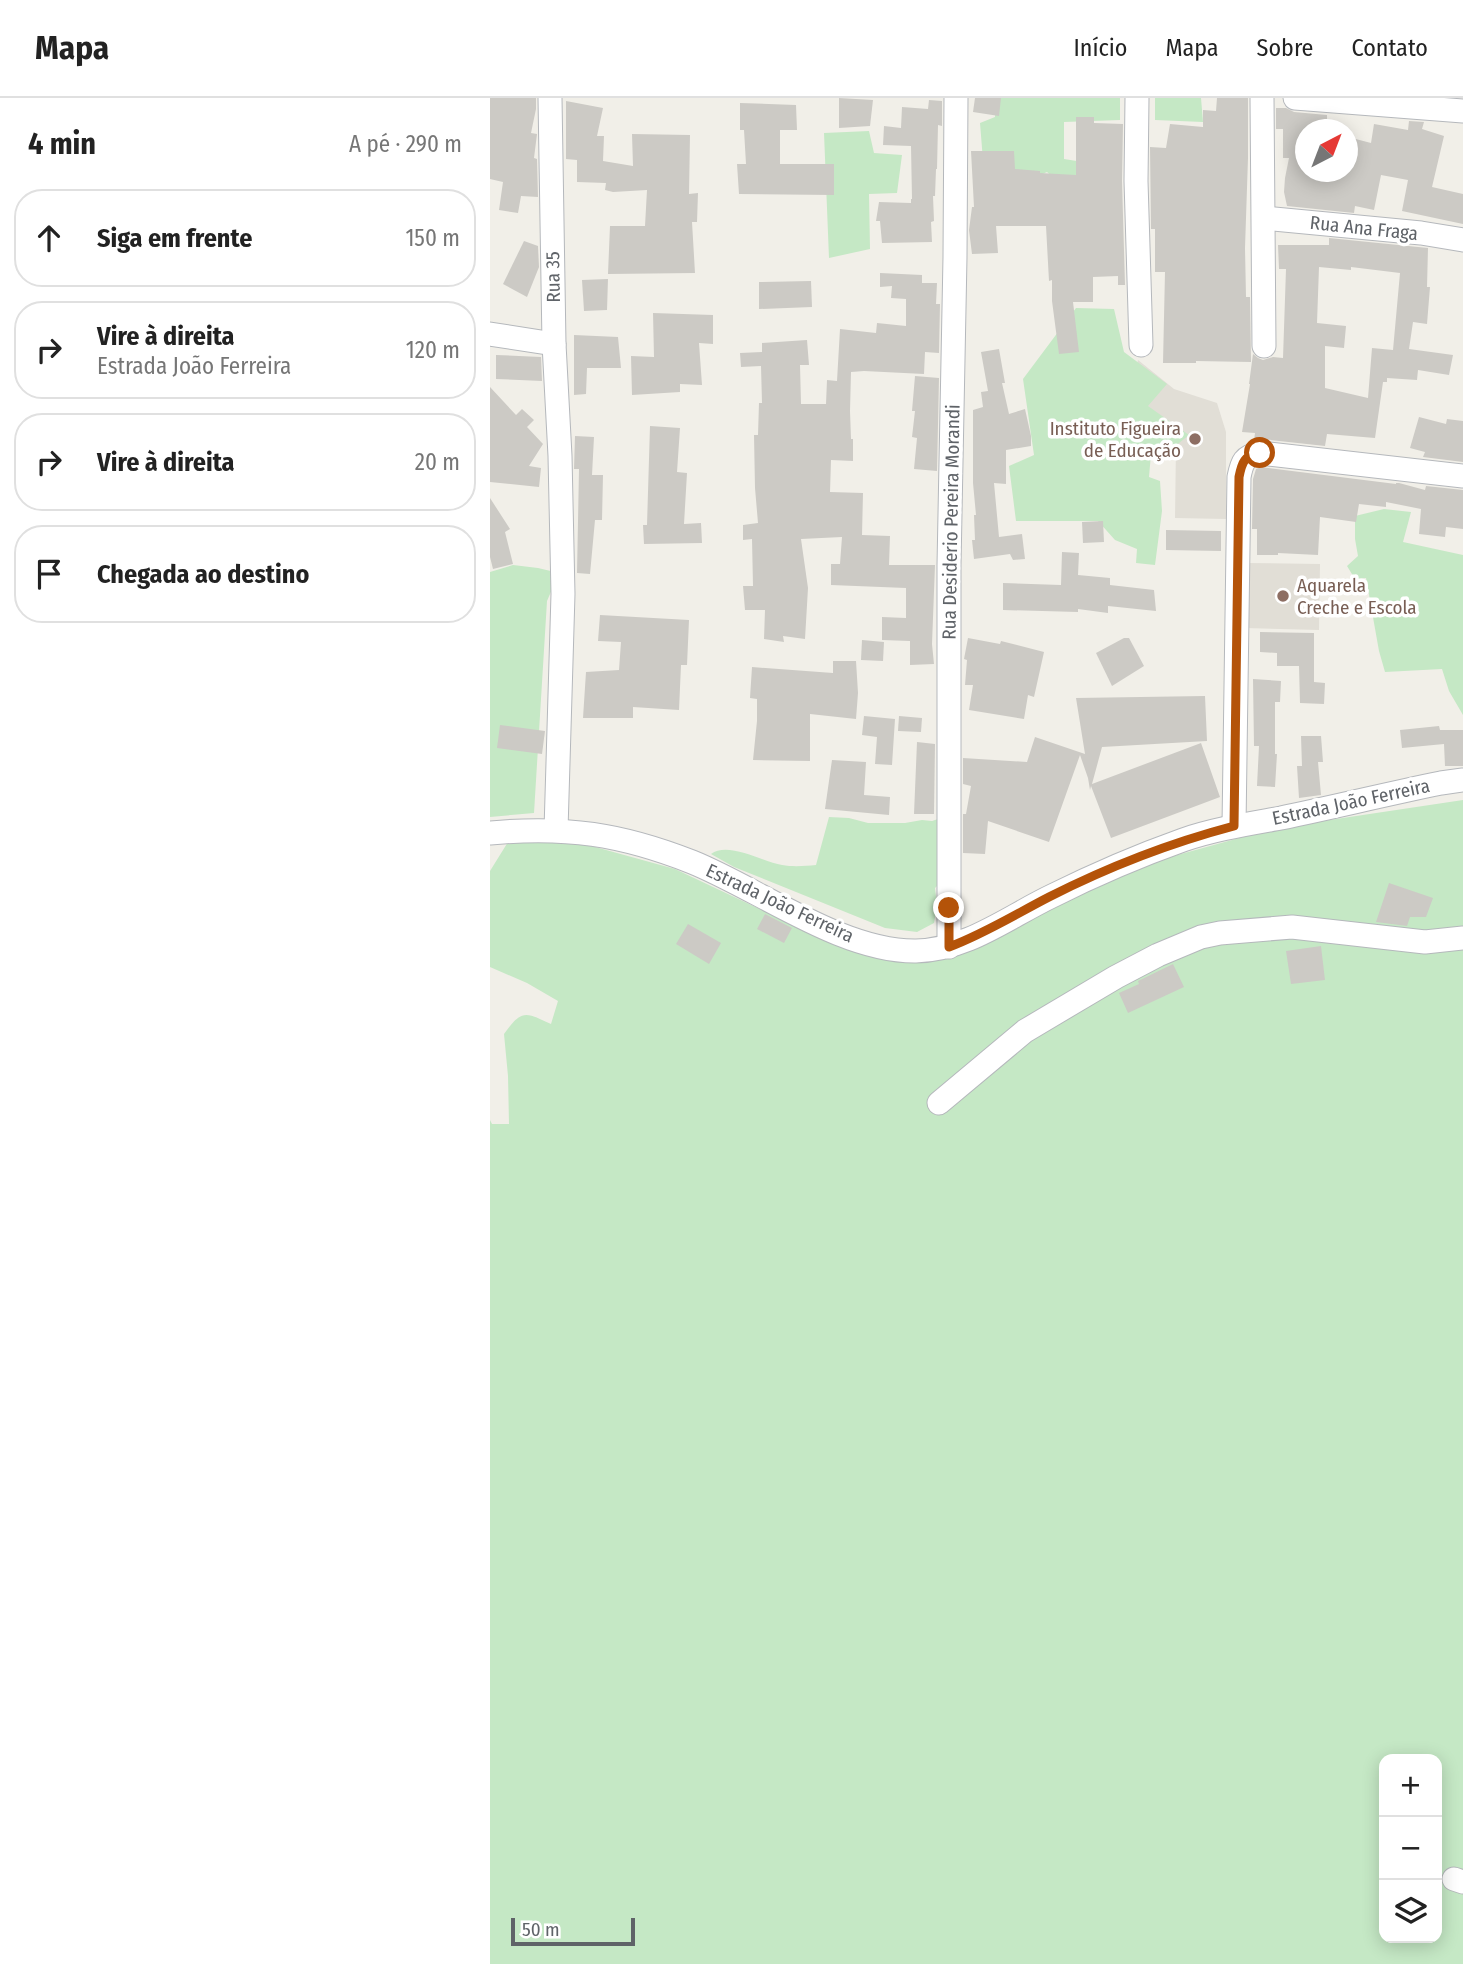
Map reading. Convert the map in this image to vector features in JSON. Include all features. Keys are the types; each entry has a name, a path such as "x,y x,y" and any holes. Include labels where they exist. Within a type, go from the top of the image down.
{"street":[{"name":"Rua 35","path":"550,98 554,344 561,456 563,594 556,830"},
{"name":"Rua Desiderio Pereira Morandi","path":"949,947 949,565 956,98"},
{"path":"1137,98 1136,181 1141,345"},
{"path":"1262,98 1264,346"},
{"path":"1295,98 1463,111"},
{"name":"Rua Ana Fraga","path":"1264,218 1421,233 1463,240"},
{"path":"490,334 554,344"},
{"path":"1234,826 1239,477 1245,460 1250,455 1260,453 1463,476"},
{"name":"Estrada João Ferreira","path":"490,832 556,830 616,837 693,863 855,939 915,951 949,947 985,932 1119,864 1186,839 1234,826 1463,780"},
{"path":"939,1103 1024,1031 1116,976 1201,937 1292,927 1425,942 1463,938"}],"shaded area":[{"name":"Instituto Figueira de Educação","path":"1138,360 1174,389 1217,403 1226,432 1226,519 1175,518 1176,445 1125,417"},
{"name":"Aquarela Creche e Escola","path":"1246,563 1320,564 1319,630 1245,628"}],"green space":[{"path":"995,98 1120,98 1120,120 1064,122 1064,159 1102,165 1062,186 1047,172 1027,181 984,173 980,123 995,117"},
{"path":"1155,98 1201,98 1203,122 1155,120"},
{"path":"869,131 874,153 902,155 897,193 869,194 870,249 829,258 824,133"},
{"path":"1076,308 1114,309 1124,352 1167,384 1148,406 1189,435 1169,451 1151,454 1149,477 1160,481 1162,511 1155,565 1136,563 1137,549 1115,540 1098,521 1016,521 1009,466 1034,455 1023,379"},
{"path":"1384,509 1411,512 1403,542 1463,555 1463,715 1449,691 1442,669 1385,672 1366,578 1355,579 1347,566 1358,556 1355,516"},
{"path":"513,565 559,573 547,601 534,813 490,817 490,572"},
{"path":"1463,800 1463,1964 490,1964 490,1120 492,1124 509,1124 504,1034 515,1020 524,1015 551,1024 558,1001 527,983 490,967 490,871 508,842 552,838 588,845 675,869 781,919 907,961 1130,868 1276,828"},
{"path":"829,817 868,823 905,823 941,818 941,882 935,888 937,905 934,923 917,932 885,928 734,867 711,854 727,850 782,865 816,865"}],"building":[{"path":"490,98 536,98 531,133 537,134 534,158 537,159 538,197 521,196 518,213 499,210 503,182 490,179"},
{"path":"839,98 873,100 870,126 839,128"},
{"path":"975,98 1001,98 999,116 973,112"},
{"path":"1217,98 1248,98 1245,248 1246,297 1250,297 1251,362 1163,363 1165,272 1155,272 1155,229 1151,229 1150,147 1166,148 1170,124 1203,127 1203,110 1216,111"},
{"path":"929,100 942,101 942,126 938,125 933,196 934,221 931,222 932,242 882,243 880,221 876,221 879,202 911,203 912,199 911,146 883,145 884,126 901,128 902,107 928,109"},
{"path":"566,101 603,108 597,136 604,136 603,161 633,166 632,134 690,135 689,194 698,193 697,222 692,222 695,273 608,274 610,226 645,226 647,190 613,192 605,190 606,183 577,182 577,160 566,159"},
{"path":"740,103 796,105 797,130 780,130 780,164 834,164 834,195 739,194 737,164 746,164 744,130 740,130"},
{"path":"1276,108 1327,115 1327,119 1295,119 1295,182 1358,182 1358,140 1371,143 1374,124 1408,130 1409,121 1424,122 1422,129 1444,136 1432,187 1463,194 1463,224 1402,211 1408,180 1381,175 1374,210 1355,206 1354,213 1287,206 1284,192 1289,158 1283,158 1283,129 1276,129"},
{"path":"1076,117 1094,117 1094,123 1123,124 1125,285 1118,285 1118,276 1093,277 1093,302 1073,302 1079,352 1059,354 1052,280 1049,281 1046,226 996,226 998,253 972,254 969,230 974,207 971,151 1014,151 1015,169 1076,175"},
{"path":"1329,238 1428,248 1427,287 1430,287 1427,324 1413,322 1409,349 1453,355 1449,375 1418,370 1417,380 1387,378 1387,382 1383,382 1375,438 1327,434 1325,446 1254,440 1255,433 1242,432 1253,354 1263,360 1283,358 1286,269 1279,269 1278,245 1329,245","holes":["1319,267 1351,270 1351,267 1400,273 1393,350 1372,348 1368,398 1325,388 1325,346 1344,348 1346,326 1317,323"]},
{"path":"524,241 538,246 539,267 527,297 503,284"},
{"path":"880,273 922,275 922,283 937,283 936,304 940,304 939,353 925,352 924,374 851,372 853,461 831,460 830,492 863,493 862,535 890,536 889,565 935,565 932,644 934,664 910,665 910,641 882,640 882,617 906,618 906,588 831,585 831,564 840,564 842,537 801,539 808,588 805,639 783,636 784,642 764,639 765,610 745,610 743,586 753,586 752,539 743,540 743,525 758,523 754,435 758,435 759,403 762,403 761,366 741,367 740,353 762,352 762,343 807,340 809,365 800,365 801,404 826,404 827,380 837,381 840,329 876,333 877,323 906,326 906,299 891,298 892,286 880,287"},
{"path":"608,279 607,310 584,311 582,280"},
{"path":"811,281 812,307 759,309 759,282"},
{"path":"653,313 713,315 713,344 699,343 702,385 680,384 680,392 632,395 631,356 654,357"},
{"path":"574,335 618,337 621,368 587,368 586,394 574,395"},
{"path":"999,349 1005,383 1002,383 1009,414 1025,409 1031,446 1006,450 1006,484 994,483 999,537 1022,534 1025,559 1013,560 1010,554 974,559 972,540 975,540 976,515 973,410 983,407 981,392 988,391 981,352"},
{"path":"496,355 541,357 542,381 496,379"},
{"path":"915,376 939,378 937,471 914,469 917,438 912,437"},
{"path":"490,387 516,415 522,409 534,420 527,427 543,444 529,466 541,468 539,487 490,482"},
{"path":"1419,417 1446,424 1447,419 1463,421 1463,462 1423,457 1425,452 1410,448"},
{"path":"650,426 680,428 677,472 687,473 684,524 701,523 702,543 644,544"},
{"path":"575,436 594,437 592,475 603,475 602,520 595,520 590,574 577,573 579,469 574,469"},
{"path":"1261,467 1399,483 1425,490 1426,486 1463,490 1463,529 1446,527 1445,537 1419,534 1421,509 1386,502 1386,507 1359,504 1356,522 1320,517 1318,555 1257,555 1257,529 1252,529 1253,479 1256,469"},
{"path":"490,498 510,529 505,532 513,564 493,569 490,557"},
{"path":"1103,521 1104,542 1083,543 1082,522"},
{"path":"1166,530 1221,531 1221,551 1166,550"},
{"path":"1062,552 1079,553 1078,575 1110,578 1110,585 1154,590 1156,611 1108,606 1108,613 1078,609 1078,612 1003,610 1003,583 1061,585"},
{"path":"600,615 689,620 687,665 681,665 679,710 633,707 633,718 583,718 586,672 619,670 621,642 598,641"},
{"path":"1260,632 1314,633 1314,682 1325,683 1324,704 1300,703 1299,666 1277,666 1277,653 1260,652"},
{"path":"968,638 1000,644 1001,641 1044,652 1034,697 1028,695 1024,719 969,710 973,685 965,685 967,660 964,659"},
{"path":"1129,638 1144,666 1112,686 1096,653"},
{"path":"862,640 884,642 883,661 861,660"},
{"path":"833,661 856,661 856,719 810,714 810,761 753,760 757,699 750,698 752,667 833,673"},
{"path":"1253,679 1281,681 1280,702 1275,702 1275,787 1257,786 1259,746 1254,746"},
{"path":"1205,696 1207,741 1102,747 1092,784 1201,743 1220,797 1111,838 1091,786 1090,790 1080,755 1049,842 988,821 985,854 963,853 963,814 966,814 971,786 963,784 963,758 1027,762 1035,737 1085,754 1076,698"},
{"path":"864,716 895,719 892,765 875,764 877,737 862,735"},
{"path":"899,716 922,718 921,732 898,731"},
{"path":"500,725 545,731 542,754 497,748"},
{"path":"1439,726 1440,730 1463,730 1463,766 1445,766 1444,744 1402,748 1400,730"},
{"path":"1301,736 1321,736 1323,762 1318,762 1321,795 1299,798 1297,766 1302,766"},
{"path":"917,742 935,744 934,814 914,814"},
{"path":"832,760 866,762 864,795 890,797 889,815 825,809"},
{"path":"1389,883 1433,898 1426,917 1410,917 1407,926 1376,922"},
{"path":"765,914 792,928 784,943 757,929"},
{"path":"688,924 721,943 709,964 676,944"},
{"path":"1321,946 1325,980 1291,984 1286,951"},
{"path":"1173,964 1184,987 1128,1013 1119,993"}],"place":[{"name":"Instituto Figueira de Educação","path":"1195,439"},
{"name":"Aquarela Creche e Escola","path":"1283,596"}],"route":[{"path":"949,908 949,947 985,932 1119,864 1186,839 1234,826 1239,477 1245,460 1250,455 1260,453"}]}
